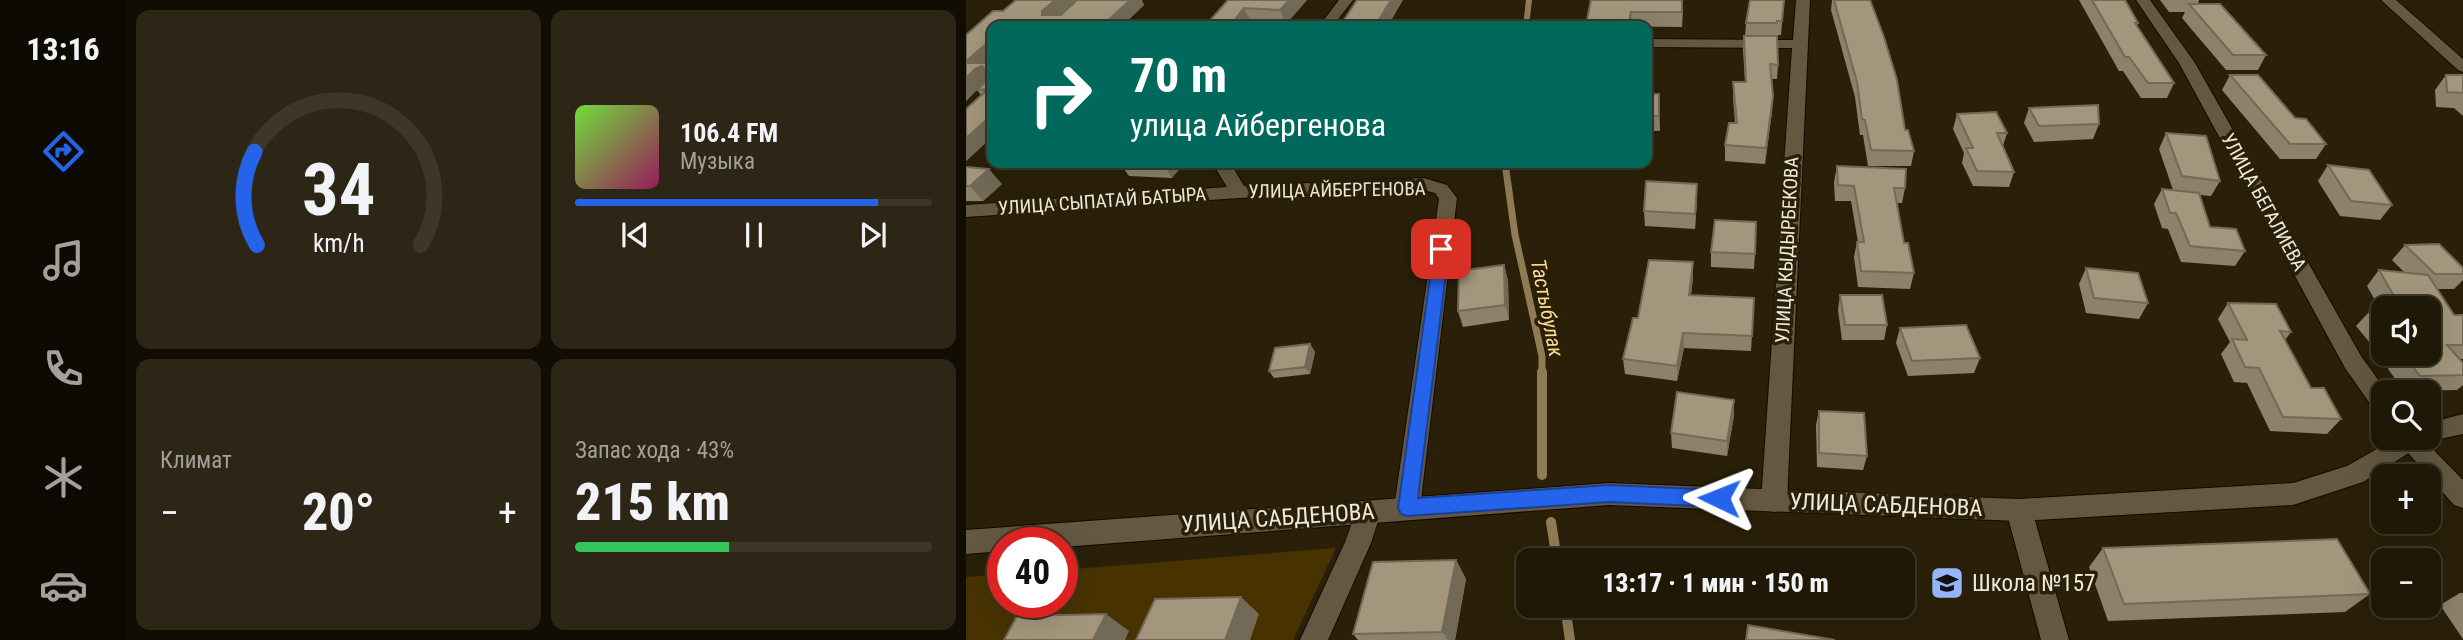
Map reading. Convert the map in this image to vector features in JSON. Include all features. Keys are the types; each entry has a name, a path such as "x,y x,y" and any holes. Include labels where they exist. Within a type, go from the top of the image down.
{"street":[{"path":"1330,21 1346,0"},
{"name":"УЛИЦА КЫДЫРБЕКОВА","path":"1774,500 1803,0"},
{"name":"УЛИЦА БЕГАЛИЕВА","path":"2143,0 2187,63 2353,362 2371,387"},
{"path":"2388,0 2463,67"},
{"path":"1652,43 1800,44"},
{"name":"УЛИЦА АЙБЕРГЕНОВА","path":"1225,168 1238,192 1424,184 1441,189 1448,198 1407,508"},
{"name":"УЛИЦА СЫПАТАЙ БАТЫРА","path":"966,211 1238,192"},
{"name":"УЛИЦА САБДЕНОВА","path":"2441,430 2463,424"},
{"name":"УЛИЦА САБДЕНОВА","path":"966,542 1609,494 2019,510 2293,494 2354,474 2394,450"},
{"path":"2425,450 2463,497"},
{"path":"2019,510 2055,640"},
{"path":"1314,640 1358,543 1368,512"}],"shaded area":[{"path":"1336,548 1293,640 966,640 966,577 987,575 987,618 1078,618 1078,569"}],"building":[{"path":"1016,0 1055,0 1042,11 1042,15 1061,15 1077,0 1130,0 1107,21 987,21 987,43 966,61 966,35 993,11 1003,11"},
{"path":"1228,0 1289,0 1280,10 1244,8 1234,21 1209,21"},
{"path":"1357,0 1391,0 1378,21 1343,21"},
{"path":"1591,0 1682,0 1682,12 1631,12 1629,21 1587,20"},
{"path":"1750,0 1784,0 1782,21 1746,23"},
{"path":"1834,0 1870,0 1897,80 1905,130 1908,130 1914,151 1871,150 1865,120 1862,119 1857,82"},
{"path":"2092,0 2125,0 2138,23 2135,23 2174,83 2148,83 2129,57 2125,57"},
{"path":"2189,4 2220,4 2266,55 2233,55"},
{"path":"1744,36 1777,36 1778,65 1770,64 1773,96 1766,148 1725,145 1729,123 1737,123 1733,82 1746,82"},
{"path":"966,63 987,63 987,89 977,90 985,82 985,69 982,66 966,78"},
{"path":"2230,75 2258,75 2295,118 2306,119 2326,144 2290,144"},
{"path":"2446,75 2463,75 2463,93 2447,92"},
{"path":"987,90 987,119 966,138 966,109"},
{"path":"1652,94 1659,94 1659,116 1652,116"},
{"path":"2098,105 2099,124 2039,126 2029,108"},
{"path":"1996,112 2007,133 1997,133 2014,172 1977,171 1966,148 1973,148 1957,114"},
{"path":"2166,133 2206,136 2220,181 2182,176"},
{"path":"2328,165 2369,170 2392,205 2351,201"},
{"path":"1837,166 1906,169 1905,188 1894,188 1904,243 1908,243 1914,273 1861,271 1857,242 1864,242 1854,186 1838,185"},
{"path":"966,167 989,169 970,186 966,186"},
{"path":"1646,181 1697,184 1695,214 1644,211"},
{"path":"2162,189 2199,193 2210,227 2236,229 2245,251 2190,246 2176,213 2170,213"},
{"path":"1715,220 1756,222 1755,254 1711,252"},
{"path":"2439,244 2463,268 2463,274 2435,274 2405,245"},
{"path":"1649,260 1693,262 1689,295 1754,298 1752,336 1683,333 1677,366 1623,359 1633,318 1638,318"},
{"path":"1504,265 1505,305 1458,311 1459,271"},
{"path":"2086,268 2138,273 2148,303 2094,298"},
{"path":"2379,270 2428,275 2454,315 2463,315 2463,345 2447,345 2463,363 2463,375 2420,376 2412,366 2441,366 2441,296 2394,296"},
{"path":"1840,295 1882,295 1887,325 1845,325"},
{"path":"2228,303 2276,304 2291,332 2280,331 2311,388 2324,388 2341,419 2283,417 2259,368 2245,367 2232,339 2247,340"},
{"path":"1966,325 1980,358 1912,361 1900,328"},
{"path":"1310,344 1305,367 1269,371 1275,348"},
{"path":"1677,392 1734,400 1727,441 1671,433"},
{"path":"1819,411 1864,413 1867,456 1819,453"},
{"path":"2337,539 2370,594 2124,604 2103,548"},
{"path":"1456,560 1442,632 1353,634 1373,562"},
{"path":"1241,597 1225,640 1136,640 1155,599"},
{"path":"1106,614 1093,640 1004,640 1016,618 1078,618 1078,615"},
{"path":"1748,625 1835,640 1746,640"}],"waterway":[{"name":"Тастыбулак","path":"1527,21 1529,0"},
{"name":"Тастыбулак","path":"1506,168 1515,235 1542,356 1542,475"},
{"name":"Тастыбулак","path":"1551,522 1555,548"},
{"name":"Тастыбулак","path":"1567,618 1570,640"}],"place":[{"name":"Школа №157","path":"1947,583"}],"route":[{"path":"1441,249 1407,508 1609,494 1719,498"}]}
